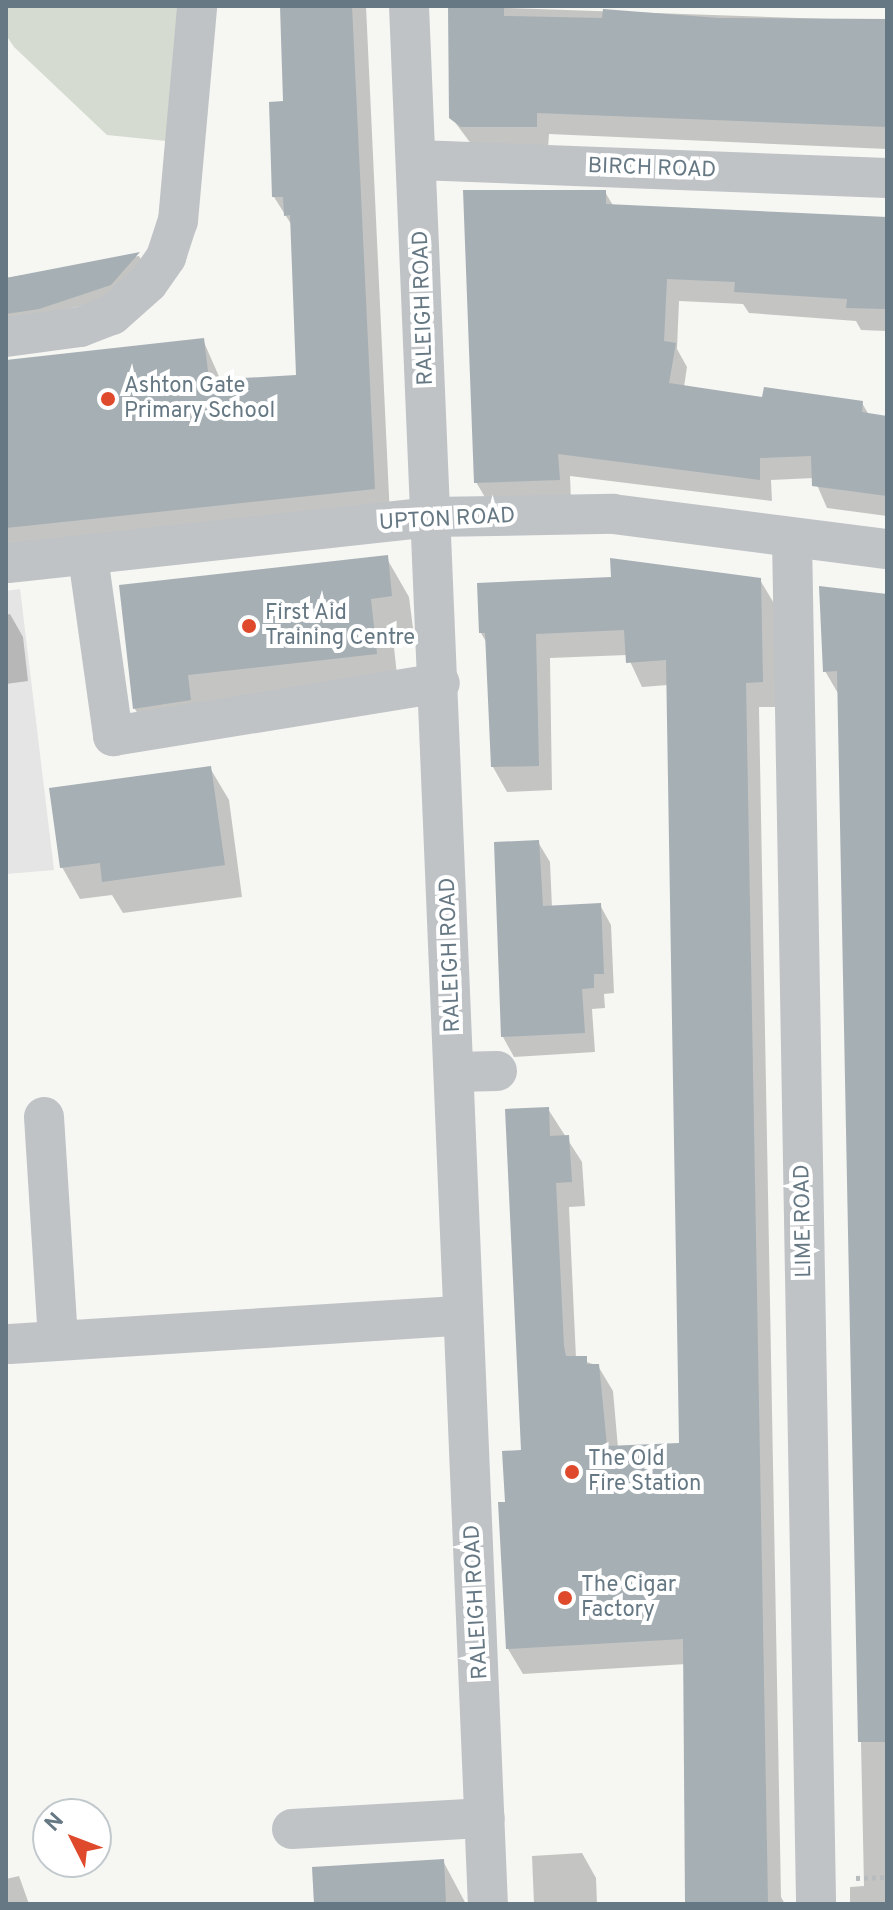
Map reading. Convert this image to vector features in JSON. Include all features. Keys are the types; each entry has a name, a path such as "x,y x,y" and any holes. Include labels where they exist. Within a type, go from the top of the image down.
{"street":[{"path":"6,337 80,327 112,315 148,283 166,257 178,221 197,6"},
{"name":"RALEIGH ROAD","path":"409,6 440,683 463,804 455,1072 461,1316 488,1904"},
{"name":"BIRCH ROAD","path":"418,160 887,178"},
{"name":"UPTON ROAD","path":"8,563 88,557 433,517 613,514 887,549"},
{"name":"LIME ROAD","path":"792,538 816,1904"},
{"path":"88,557 113,736 440,683"},
{"path":"455,1072 497,1071"},
{"path":"44,1117 58,1341"},
{"path":"10,1344 461,1316"},
{"path":"292,1829 485,1818"}],"shaded area":[{"path":"6,6 180,6 166,141 107,135 14,47 6,35"},
{"path":"20,589 54,870 6,874 6,591"}],"building":[{"path":"280,6 352,6 375,489 6,528 6,360 204,338 209,380 296,375 290,215 284,216 283,197 272,197 269,102 283,101"},
{"path":"448,6 504,6 504,16 602,18 603,9 718,18 887,19 887,127 537,113 537,127 461,127 449,118"},
{"path":"463,190 606,190 606,204 887,217 887,309 846,308 847,299 734,292 735,282 667,279 664,341 676,343 669,383 762,397 764,387 863,401 862,412 887,416 887,496 812,486 811,456 760,458 760,480 558,454 560,480 474,483"},
{"path":"140,252 111,285 39,309 6,314 6,278"},
{"name":"First Aid Training Centre","path":"388,555 392,596 371,599 377,654 188,675 191,700 133,709 119,585"},
{"path":"610,558 761,578 763,682 746,683 768,1904 685,1904 683,1639 506,1649 498,1502 505,1502 502,1451 521,1450 505,1109 549,1107 550,1136 569,1135 572,1182 556,1183 564,1346 566,1356 587,1356 587,1364 599,1364 607,1446 679,1443 666,660 626,663 624,630 536,634 539,766 491,767 485,633 479,633 477,583 611,577"},
{"path":"819,586 887,594 887,1742 858,1742 837,671 823,672"},
{"path":"211,766 225,865 102,882 100,863 60,868 49,788"},
{"path":"539,840 543,906 601,903 604,974 594,974 594,988 582,989 585,1033 501,1037 494,842"},
{"path":"444,1859 446,1904 314,1904 312,1867"}],"place":[{"name":"Ashton Gate Primary School","path":"108,399"},
{"name":"First Aid Training Centre","path":"249,626"},
{"name":"The Old Fire Station","path":"572,1472"},
{"name":"The Cigar Factory","path":"565,1598"}]}
